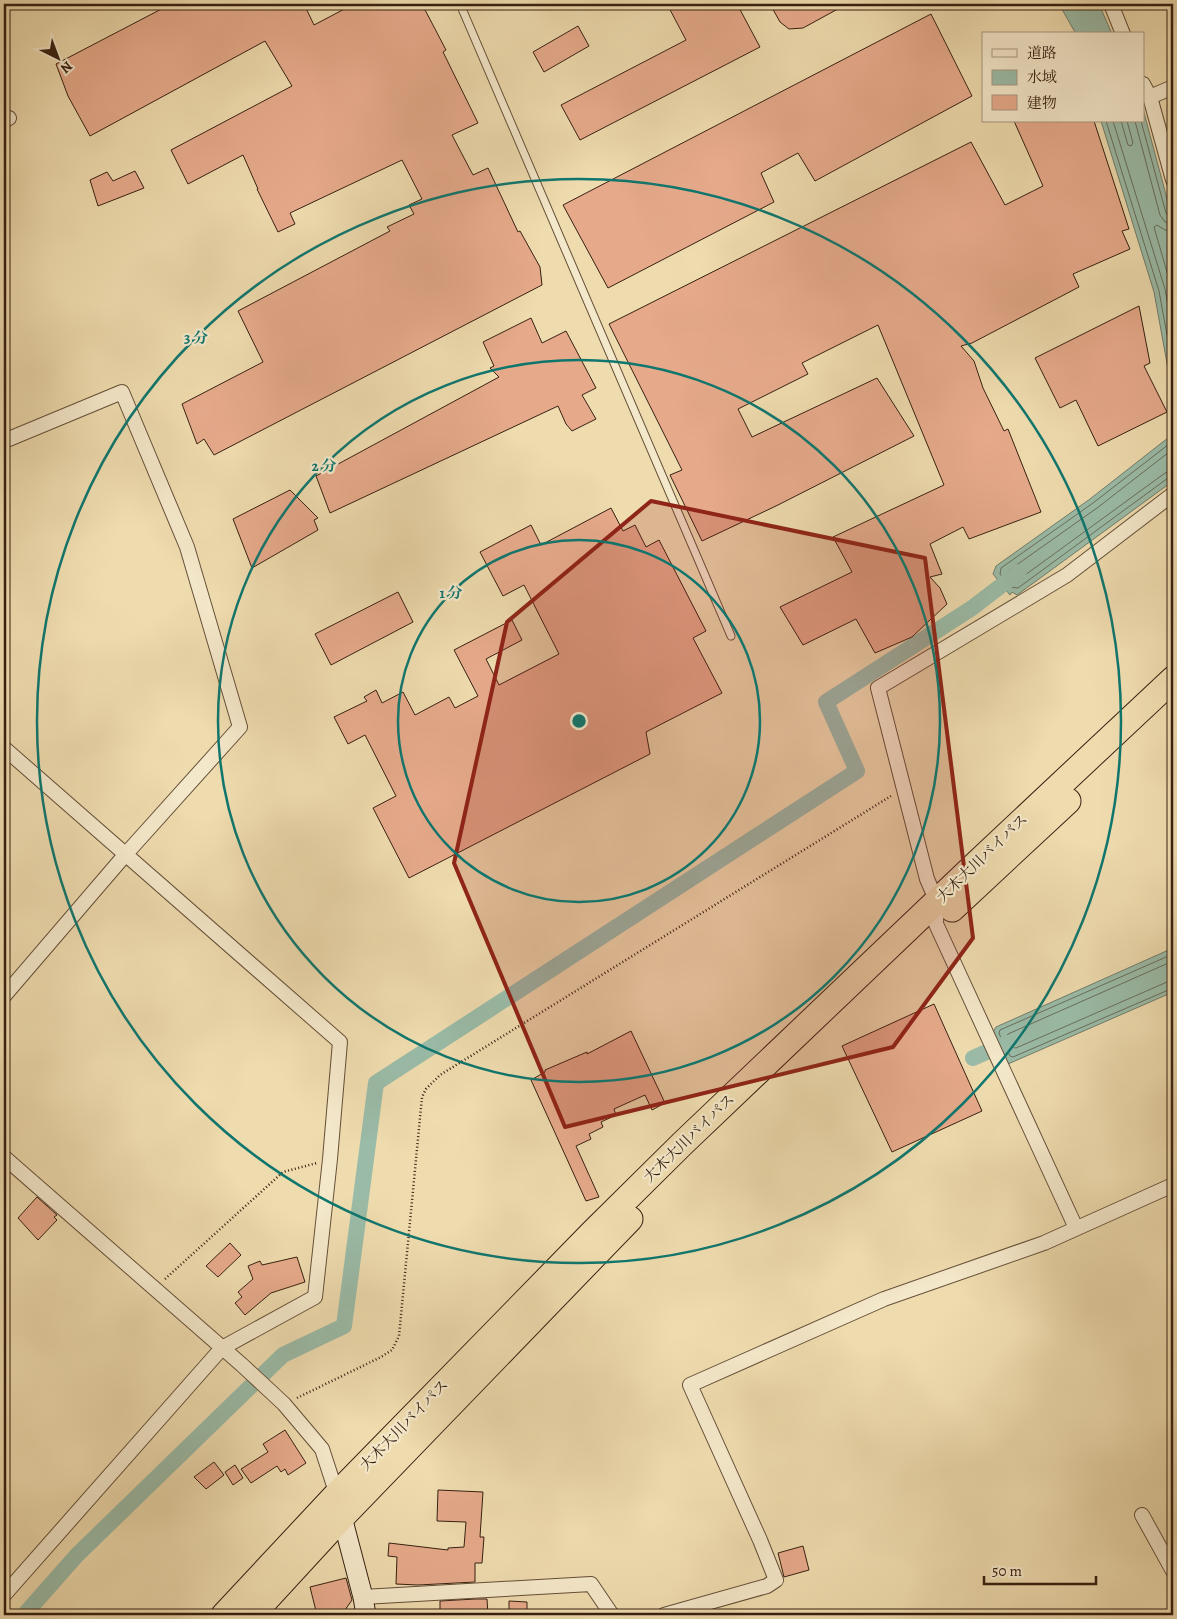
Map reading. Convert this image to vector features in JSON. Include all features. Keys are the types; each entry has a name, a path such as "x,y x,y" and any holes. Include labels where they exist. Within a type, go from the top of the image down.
{"highway":[{"name":"大木大川バイパス","path":"224,1615 339,1506 654,1194 924,923 978,860 1173,679"},
{"name":"大木大川バイパス","path":"924,923 990,875 1173,701"},
{"name":"大木大川バイパス","path":"252,1615 339,1506"}],"street":[{"path":"1111,4 1122,32"},
{"path":"1144,86 1150,97 1173,180"},
{"path":"1150,97 1173,87"},
{"path":"4,441 122,392 188,547 240,727 125,855 4,996"},
{"path":"1076,1228 924,923 927,879 878,688 1067,575 1173,494"},
{"path":"4,748 340,1042 315,1297 222,1348 4,1595"},
{"path":"4,1157 265,1386 284,1404 322,1450 339,1506 365,1606 591,1584 612,1615"},
{"path":"664,1615 767,1586 776,1580 760,1540 690,1385 884,1299 1044,1243 1173,1185"},
{"path":"1142,1515 1173,1571"}],"lane":[{"path":"460,4 731,636"}],"path":[{"path":"284,1404 381,1357 392,1350 399,1336 422,1097 426,1089 440,1075 903,788"},
{"path":"154,1288 283,1172 330,1159"}],"highlighted area":[{"path":"651,501 925,558 973,938 893,1047 565,1127 454,863 507,622"}],"water":[{"path":"1059,4 1099,4 1111,32 1075,32"},
{"path":"1144,113 1173,221 1173,396 1154,292 1101,122 1144,122"},
{"path":"1173,434 1173,481 1017,595 1012,592 1010,595 993,574 996,566 1090,499"},
{"path":"1173,948 1173,992 1008,1064 1003,1051 998,1053 998,1044 993,1032 996,1027"}],"building":[{"path":"171,4 304,4 314,25 354,4 422,4 446,50 443,52 478,123 452,135 473,175 488,168 518,232 520,231 540,267 542,285 214,455 204,439 197,444 182,404 263,362 238,311 390,231 387,227 414,214 409,205 422,199 402,160 290,213 295,224 278,232 243,155 188,184 171,150 292,86 265,41 90,136 68,96 56,64"},
{"path":"667,4 737,4 760,47 580,140 561,105 686,40"},
{"path":"770,4 847,4 803,28 789,29 780,22"},
{"path":"931,14 972,96 815,181 798,153 761,173 774,202 608,288 563,205"},
{"path":"578,26 589,46 544,72 533,52"},
{"path":"1014,122 1094,122 1129,229 1122,231 1130,249 1073,274 1079,287 972,343 961,346 974,361 983,388 1004,431 1008,429 1041,512 969,539 963,527 930,544 942,574 930,577 940,588 947,604 912,637 875,653 856,619 803,645 780,607 852,572 833,537 944,485 878,325 802,363 808,374 738,409 752,437 877,378 914,436 702,541 670,475 682,470 609,324 971,142 1005,205 1043,186"},
{"path":"135,171 144,188 98,206 90,180 107,172 113,181"},
{"path":"1139,306 1150,363 1144,366 1167,412 1098,446 1076,400 1060,408 1035,358"},
{"path":"531,318 542,343 566,331 596,388 582,395 596,419 572,431 566,424 558,406 330,513 316,476 499,377 490,368 494,366 483,342"},
{"path":"290,490 318,518 314,520 318,530 252,568 233,519"},
{"path":"611,508 623,531 635,525 646,547 659,540 706,631 693,638 722,693 646,732 650,754 409,878 373,808 396,796 365,735 348,744 334,717 367,701 364,697 376,690 382,703 403,692 415,715 449,697 455,708 478,696 454,650 512,620 522,640 486,659 499,685 559,654 524,585 503,596 480,552 531,525 541,545"},
{"path":"398,592 413,622 331,665 315,634"},
{"path":"934,1004 982,1111 892,1152 842,1046"},
{"path":"631,1031 665,1103 652,1110 645,1095 614,1109 616,1115 601,1122 603,1127 589,1134 591,1139 576,1146 599,1197 586,1201 531,1080 545,1072 545,1070 587,1052 587,1054"},
{"path":"37,1197 57,1215 54,1217 57,1220 38,1240 18,1218"},
{"path":"230,1243 241,1255 218,1277 206,1266"},
{"path":"297,1257 305,1282 271,1293 245,1315 235,1303 242,1297 238,1292 253,1279 248,1266 260,1261 262,1265"},
{"path":"285,1430 306,1463 288,1475 285,1469 281,1472 277,1466 251,1483 241,1469 268,1452 263,1444"},
{"path":"214,1462 224,1475 206,1489 194,1477"},
{"path":"235,1465 243,1478 233,1485 225,1472"},
{"path":"438,1490 483,1492 480,1537 484,1537 482,1563 475,1563 475,1582 418,1585 396,1584 397,1557 388,1556 389,1543 448,1550 448,1548 464,1547 466,1522 437,1521"},
{"path":"803,1546 809,1570 784,1577 778,1553"},
{"path":"346,1578 352,1600 345,1610 326,1615 317,1615 310,1587"},
{"path":"487,1599 488,1615 453,1615 453,1612 440,1613 440,1601"},
{"path":"509,1601 527,1602 527,1615 509,1615"}],"waterway":[{"path":"24,1615 77,1555 283,1355 344,1326 376,1083 857,771 826,702 972,608 1019,572"},
{"path":"973,1058 1007,1043"}]}
